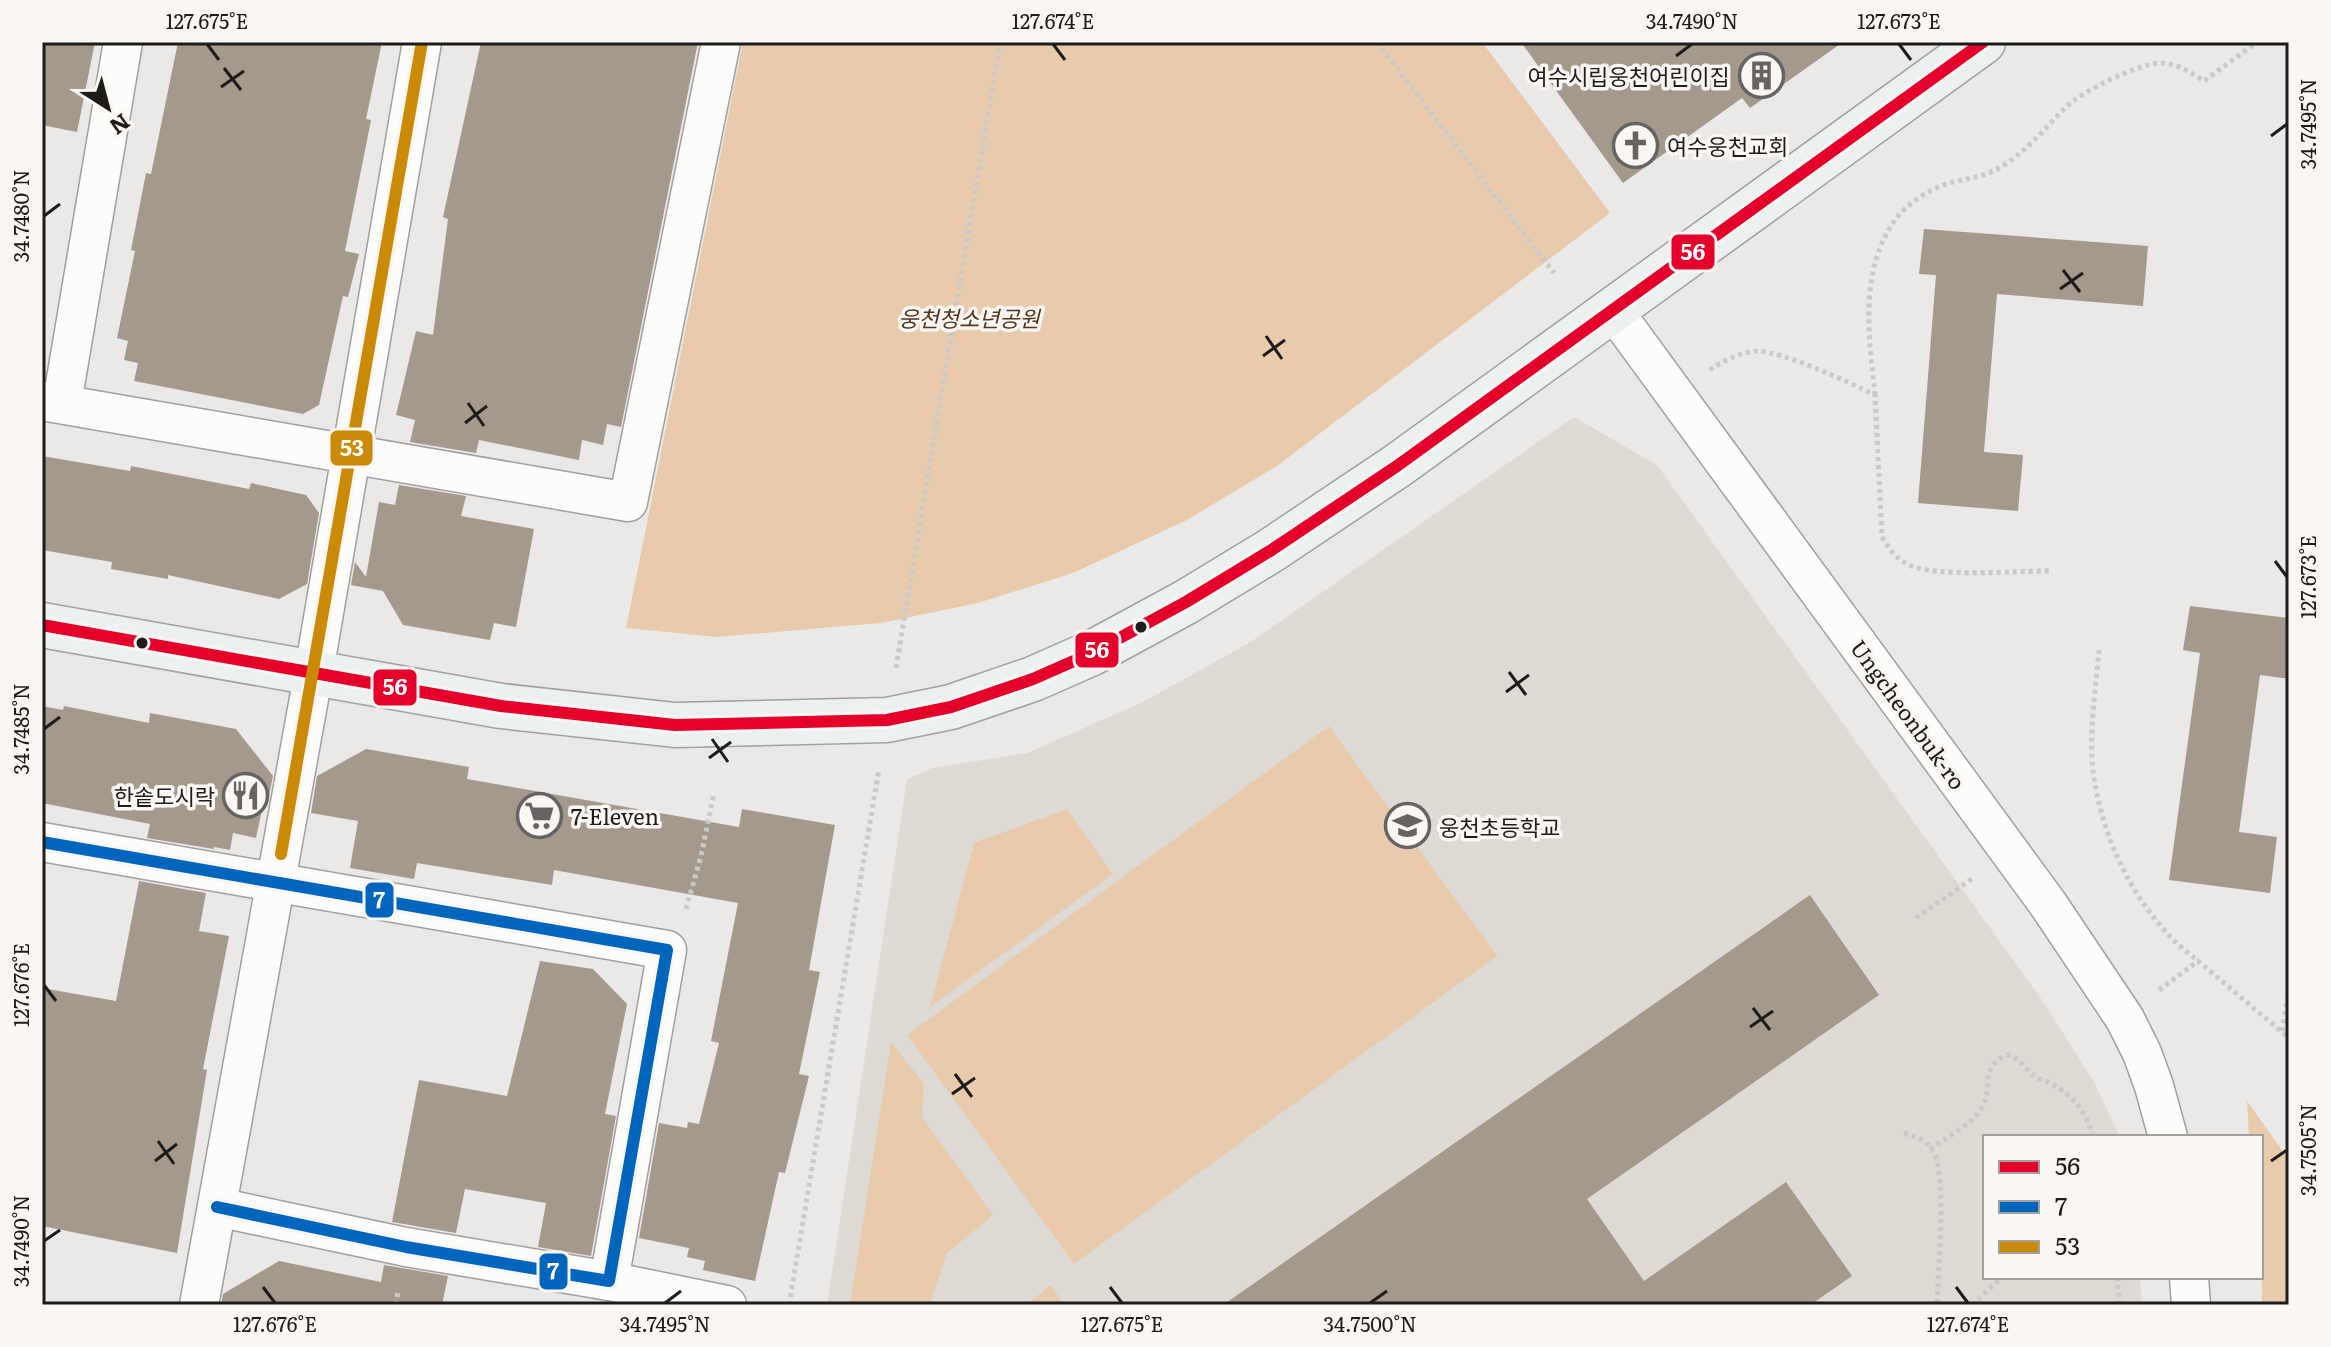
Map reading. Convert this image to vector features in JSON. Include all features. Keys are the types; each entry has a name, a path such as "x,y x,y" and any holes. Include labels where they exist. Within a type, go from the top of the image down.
{"street":[{"path":"123,42 52,402 628,502 721,42"},
{"path":"199,1305 314,671 422,42"},
{"path":"42,625 501,706 675,725 887,720 951,707 1033,679 1092,653 1186,602 1270,551 1397,466 1983,42"},
{"name":"Ungcheonbuk-ro","path":"1613,310 2048,904 2125,1019 2150,1075 2167,1135"},
{"path":"42,842 667,950 609,1281"},
{"path":"217,1207 406,1247 609,1281 711,1302"},
{"path":"2189,1279 2191,1305"}],"path":[{"path":"1377,42 1554,273"},
{"path":"2049,571 1929,571 1909,565 1895,556 1882,537 1875,395 1869,341 1869,284 1876,255 1891,224 1905,208 1950,183 1975,179 2002,167 2026,149 2068,105 2090,89 2158,63 2180,66 2204,81 2257,42"},
{"path":"1677,397 1715,367 1756,351 1818,370 1875,395"},
{"path":"2099,650 2092,757 2096,792 2107,835 2142,902 2166,933 2198,961"},
{"path":"667,950 686,907 701,856 714,793"},
{"path":"2282,1032 2289,989"},
{"path":"1930,1149 1979,1112 1985,1102 1987,1076 1995,1061 2007,1055 2017,1057 2035,1077 2075,1099 2087,1116 2092,1135"},
{"path":"1904,1133 1921,1138 1934,1154 1940,1195 1937,1305"},
{"path":"1972,1305 2000,1279"},
{"path":"2117,1279 2120,1305"}],"shaded area":[{"name":"웅천초등학교","path":"1574,417 1657,465 2042,1000 2093,1080 2119,1135 1983,1135 1983,1279 2140,1279 2142,1305 827,1305 907,779 932,768 1027,753 1141,703 1249,643"}],"green space":[{"name":"웅천청소년공원","path":"743,42 1482,42 1610,213 1277,466 1187,520 1073,573 978,603 881,623 717,637 626,628"},
{"path":"1329,726 1497,956 1074,1264 907,1035"},
{"path":"1067,809 1113,874 930,1007 974,843"},
{"path":"891,1042 924,1084 922,1117 993,1215 947,1253 930,1305 850,1305"},
{"path":"2247,1101 2289,1160 2289,1305 2262,1305 2263,1135 2249,1135"},
{"path":"1051,1285 1064,1305 1026,1305"}],"building":[{"path":"42,42 95,42 77,132 42,125"},
{"path":"178,42 382,42 366,119 371,120 345,251 359,254 348,297 343,296 319,405 303,414 134,381 138,363 124,360 128,341 117,338 135,251 131,250 146,173 151,174"},
{"path":"481,42 698,42 621,427 607,424 603,445 582,440 579,460 479,440 476,453 410,442 415,420 396,415 416,331 433,335 448,219 443,217"},
{"name":"여수웅천교회","path":"1521,42 1843,42 1750,108 1742,98 1623,183"},
{"path":"1924,229 2148,246 2143,306 1997,294 1984,452 2023,455 2018,511 1918,503 1936,275 1919,274"},
{"path":"42,456 130,471 131,466 249,489 251,483 306,495 319,513 307,584 279,599 168,575 168,579 111,569 112,562 42,550"},
{"path":"399,485 466,496 461,516 534,529 516,627 494,623 490,640 403,625 383,591 351,585 355,562 366,577 379,502 395,505"},
{"path":"2190,606 2289,618 2289,679 2260,675 2239,832 2277,837 2270,893 2169,880 2200,653 2183,650"},
{"path":"42,706 63,710 64,706 149,723 150,713 236,729 273,776 256,838 233,833 230,850 214,849 147,838 150,824 42,803"},
{"path":"366,749 469,767 467,779 739,827 742,809 835,825 809,970 820,972 799,1074 809,1076 785,1173 779,1172 755,1281 703,1270 705,1261 687,1257 689,1248 639,1238 659,1123 687,1128 688,1122 699,1124 719,1043 711,1041 738,903 554,870 552,885 417,863 414,879 350,868 358,821 311,813 317,776"},
{"path":"139,881 206,893 199,931 229,936 203,1069 207,1070 177,1253 42,1226 42,988 116,1001"},
{"path":"1810,895 1879,995 1587,1199 1644,1281 1786,1182 1852,1276 1810,1305 1223,1305"},
{"path":"540,961 593,969 627,1004 605,1114 616,1116 591,1256 538,1247 546,1203 465,1189 456,1233 392,1222 419,1080 507,1096"},
{"path":"279,1261 381,1282 384,1265 448,1276 442,1305 221,1305 223,1294"}],"transit line":[{"name":"53","path":"281,854 422,42"},
{"name":"56","path":"42,625 501,706 675,725 887,720 951,707 1033,679 1092,653 1186,602 1270,551 1397,466 1983,42"},
{"name":"7","path":"42,842 667,950 609,1281 406,1247 217,1207"}],"place":[{"name":"여수시립웅천어린이집","path":"1761,75"},
{"name":"여수웅천교회","path":"1636,145"},
{"name":"한솥도시락","path":"246,795"},
{"name":"7-Eleven","path":"540,815"},
{"name":"웅천초등학교","path":"1408,826"}]}
